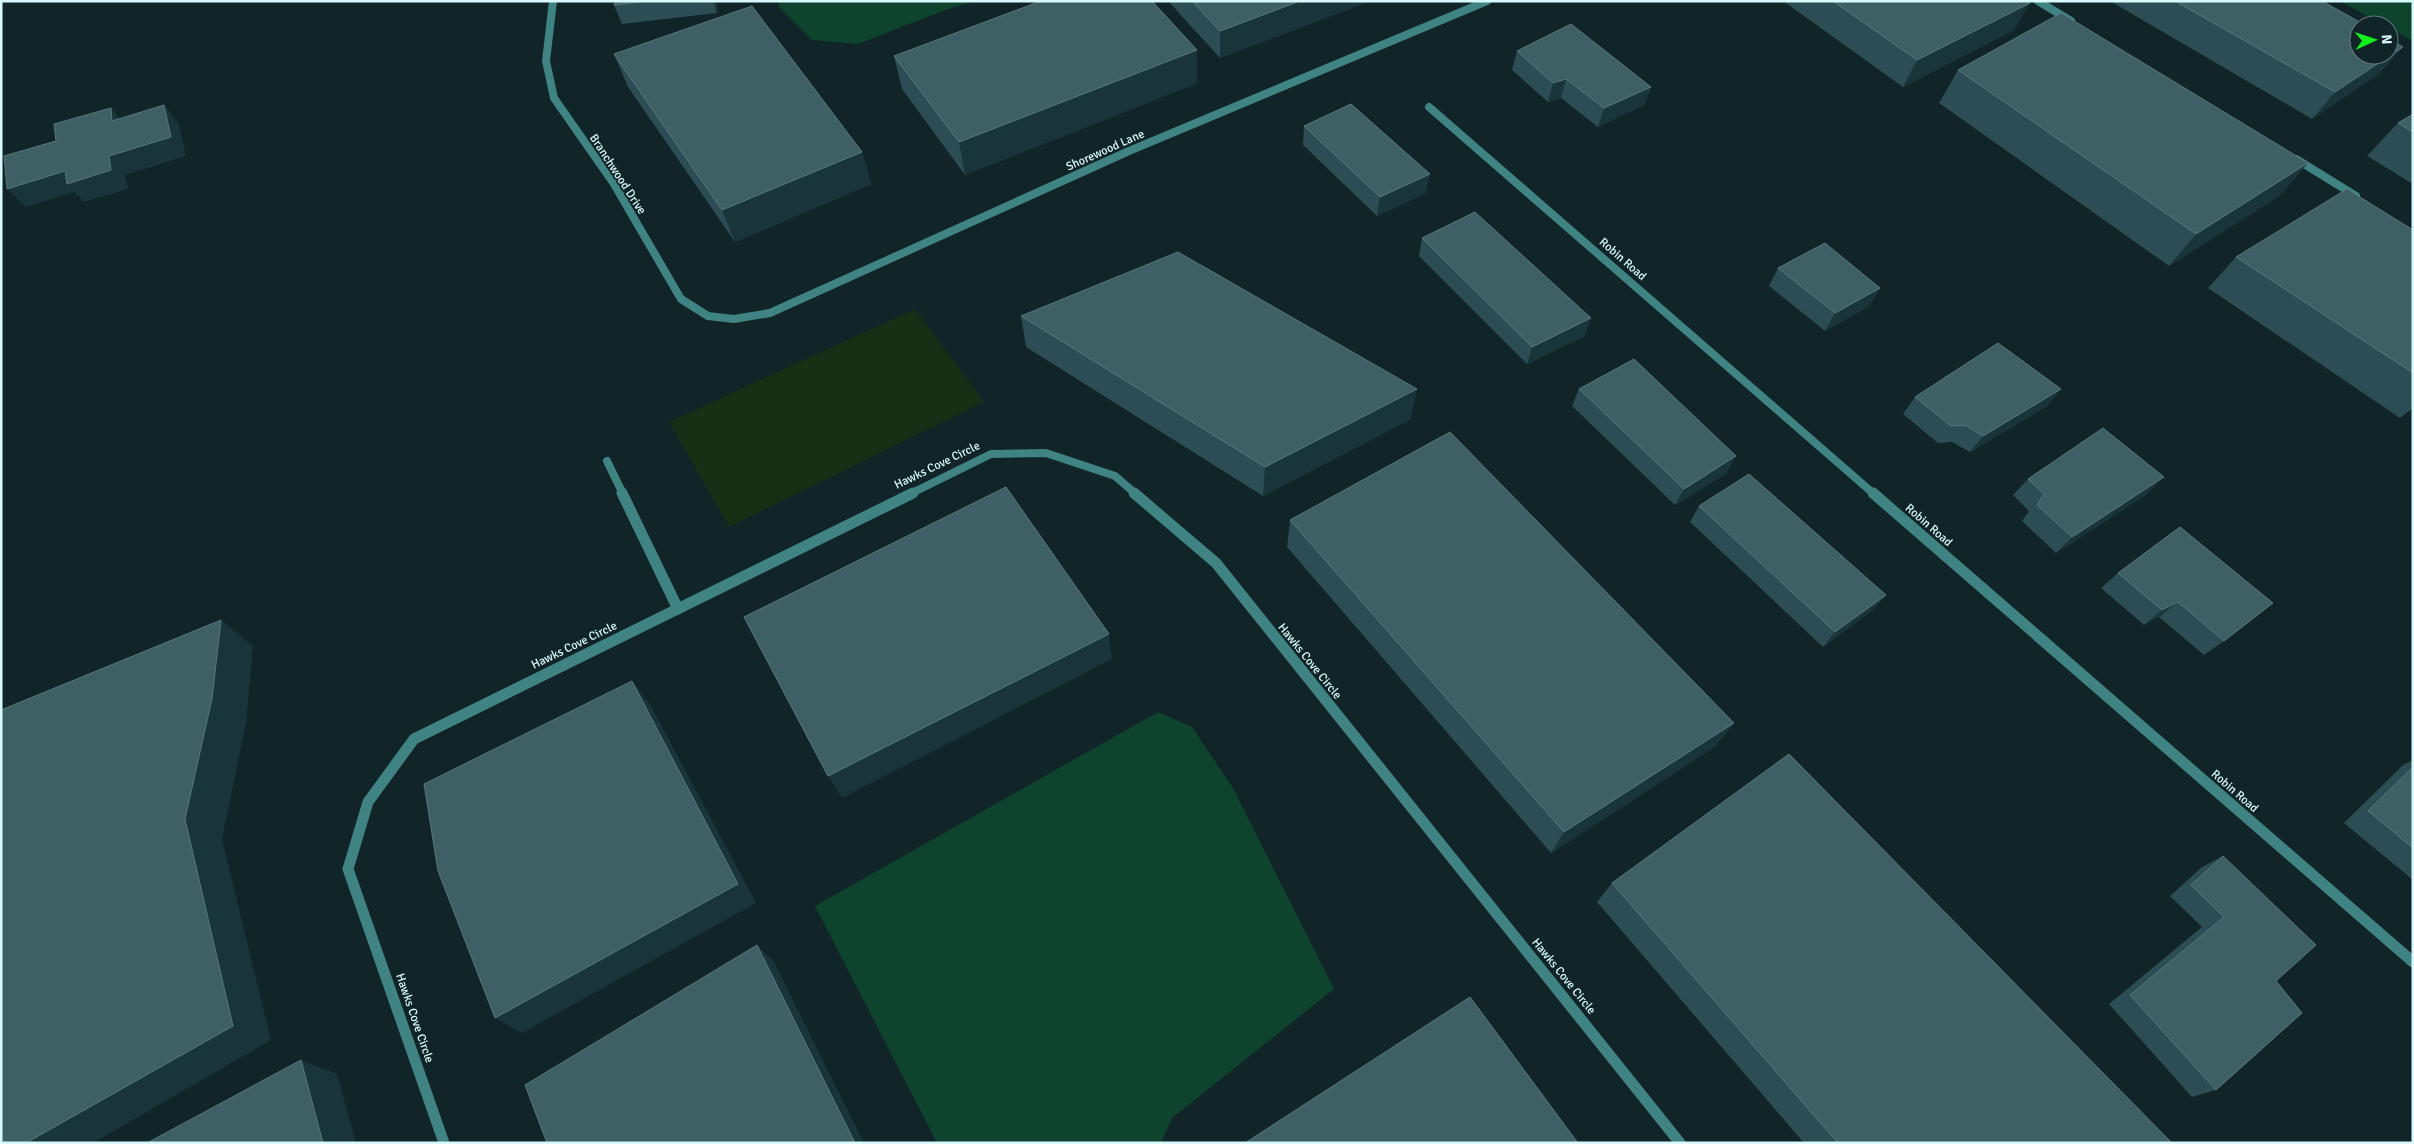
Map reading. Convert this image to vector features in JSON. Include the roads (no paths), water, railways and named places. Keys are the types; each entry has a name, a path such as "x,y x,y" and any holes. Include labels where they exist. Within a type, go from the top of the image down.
{"street":[{"name":"Branchwood Drive","path":"553,1 546,62 554,98 614,184 681,298 708,316 734,319"},
{"name":"Shorewood Lane","path":"734,319 770,313 1129,151 1488,1"},
{"path":"2038,1 2081,27"},
{"name":"Robin Road","path":"1429,107 2413,962"},
{"path":"2285,152 2362,199"},
{"name":"Hawks Cove Circle","path":"444,1143 348,869 368,802 414,739 991,454 1046,453 1115,476 1216,563 1680,1143"},
{"path":"607,461 678,609"}]}
